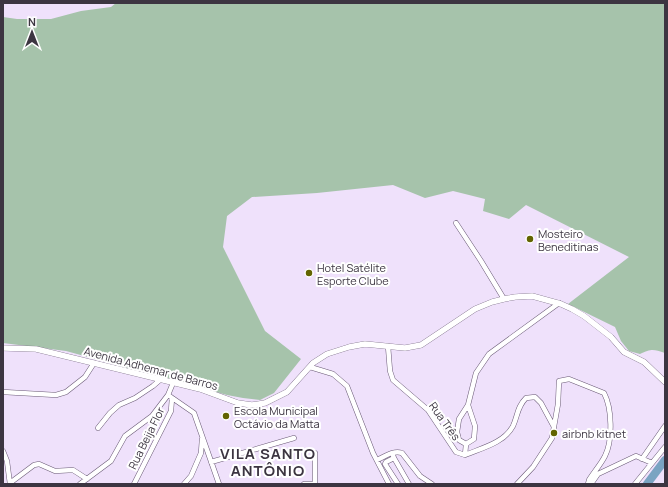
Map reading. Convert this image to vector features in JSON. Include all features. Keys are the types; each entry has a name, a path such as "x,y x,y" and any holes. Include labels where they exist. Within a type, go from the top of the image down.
{"street":[{"path":"456,223 504,299"},
{"name":"Avenida Adhemar de Barros","path":"3,348 36,349 200,389 238,403 252,405 265,403 287,392 313,363 327,354 349,347 366,344 405,348 421,345 475,309 504,299 532,296 559,303 572,309 611,337 624,352 644,362 665,382"},
{"path":"466,444 459,440 457,432 459,419 468,405 476,373 489,354 559,303"},
{"name":"Rua Três","path":"388,346 390,371 393,380 428,410 456,452 465,455"},
{"path":"3,392 56,395 66,392 85,376 94,363"},
{"path":"310,367 333,374 347,386 373,453 389,484"},
{"path":"98,428 110,413 119,405 135,398 161,379"},
{"path":"517,484 533,467 552,438 558,404 559,382 569,379 604,392 610,414 609,445 605,457 589,480 590,484"},
{"path":"80,484 111,461 125,436 152,416 170,397 173,382"},
{"path":"170,397 194,413 219,484"},
{"name":"Rua Beija Flor","path":"134,484 171,411 170,397"},
{"path":"466,444 465,455 501,440 512,427 521,403 526,398 535,397 541,403 554,427"},
{"path":"466,444 474,439 475,426 468,405"},
{"path":"642,459 665,426"},
{"path":"184,484 191,476 201,453 203,438"},
{"path":"211,462 294,438"},
{"path":"635,484 665,447"},
{"path":"3,452 7,461 10,483 34,465 39,464 55,471 73,470 87,479"},
{"path":"304,484 314,484 315,453"},
{"path":"377,460 392,453 402,453 420,476 432,484"},
{"path":"392,453 409,484"},
{"path":"590,484 598,474 636,456 652,463"},
{"path":"394,458 385,464 398,484"}],"green space":[{"path":"116,3 665,3 665,353 652,350 640,354 629,351 621,341 615,327 568,304 629,257 526,205 509,219 483,211 485,199 453,191 425,198 393,185 317,193 252,197 227,216 223,247 265,331 301,359 274,393 260,400 227,395 66,351 3,343 3,17 17,19 51,19 81,11 111,7"}],"waterway":[{"path":"647,484 665,460"}],"place":[{"name":"Mosteiro Beneditinas","path":"530,239"},
{"name":"Hotel Satélite Esporte Clube","path":"309,273"},
{"name":"Escola Municipal Octávio da Matta","path":"226,416"},
{"name":"airbnb kitnet","path":"554,433"}],"district":[{"name":"VILA SANTO ANTÔNIO","path":"268,462"}]}
